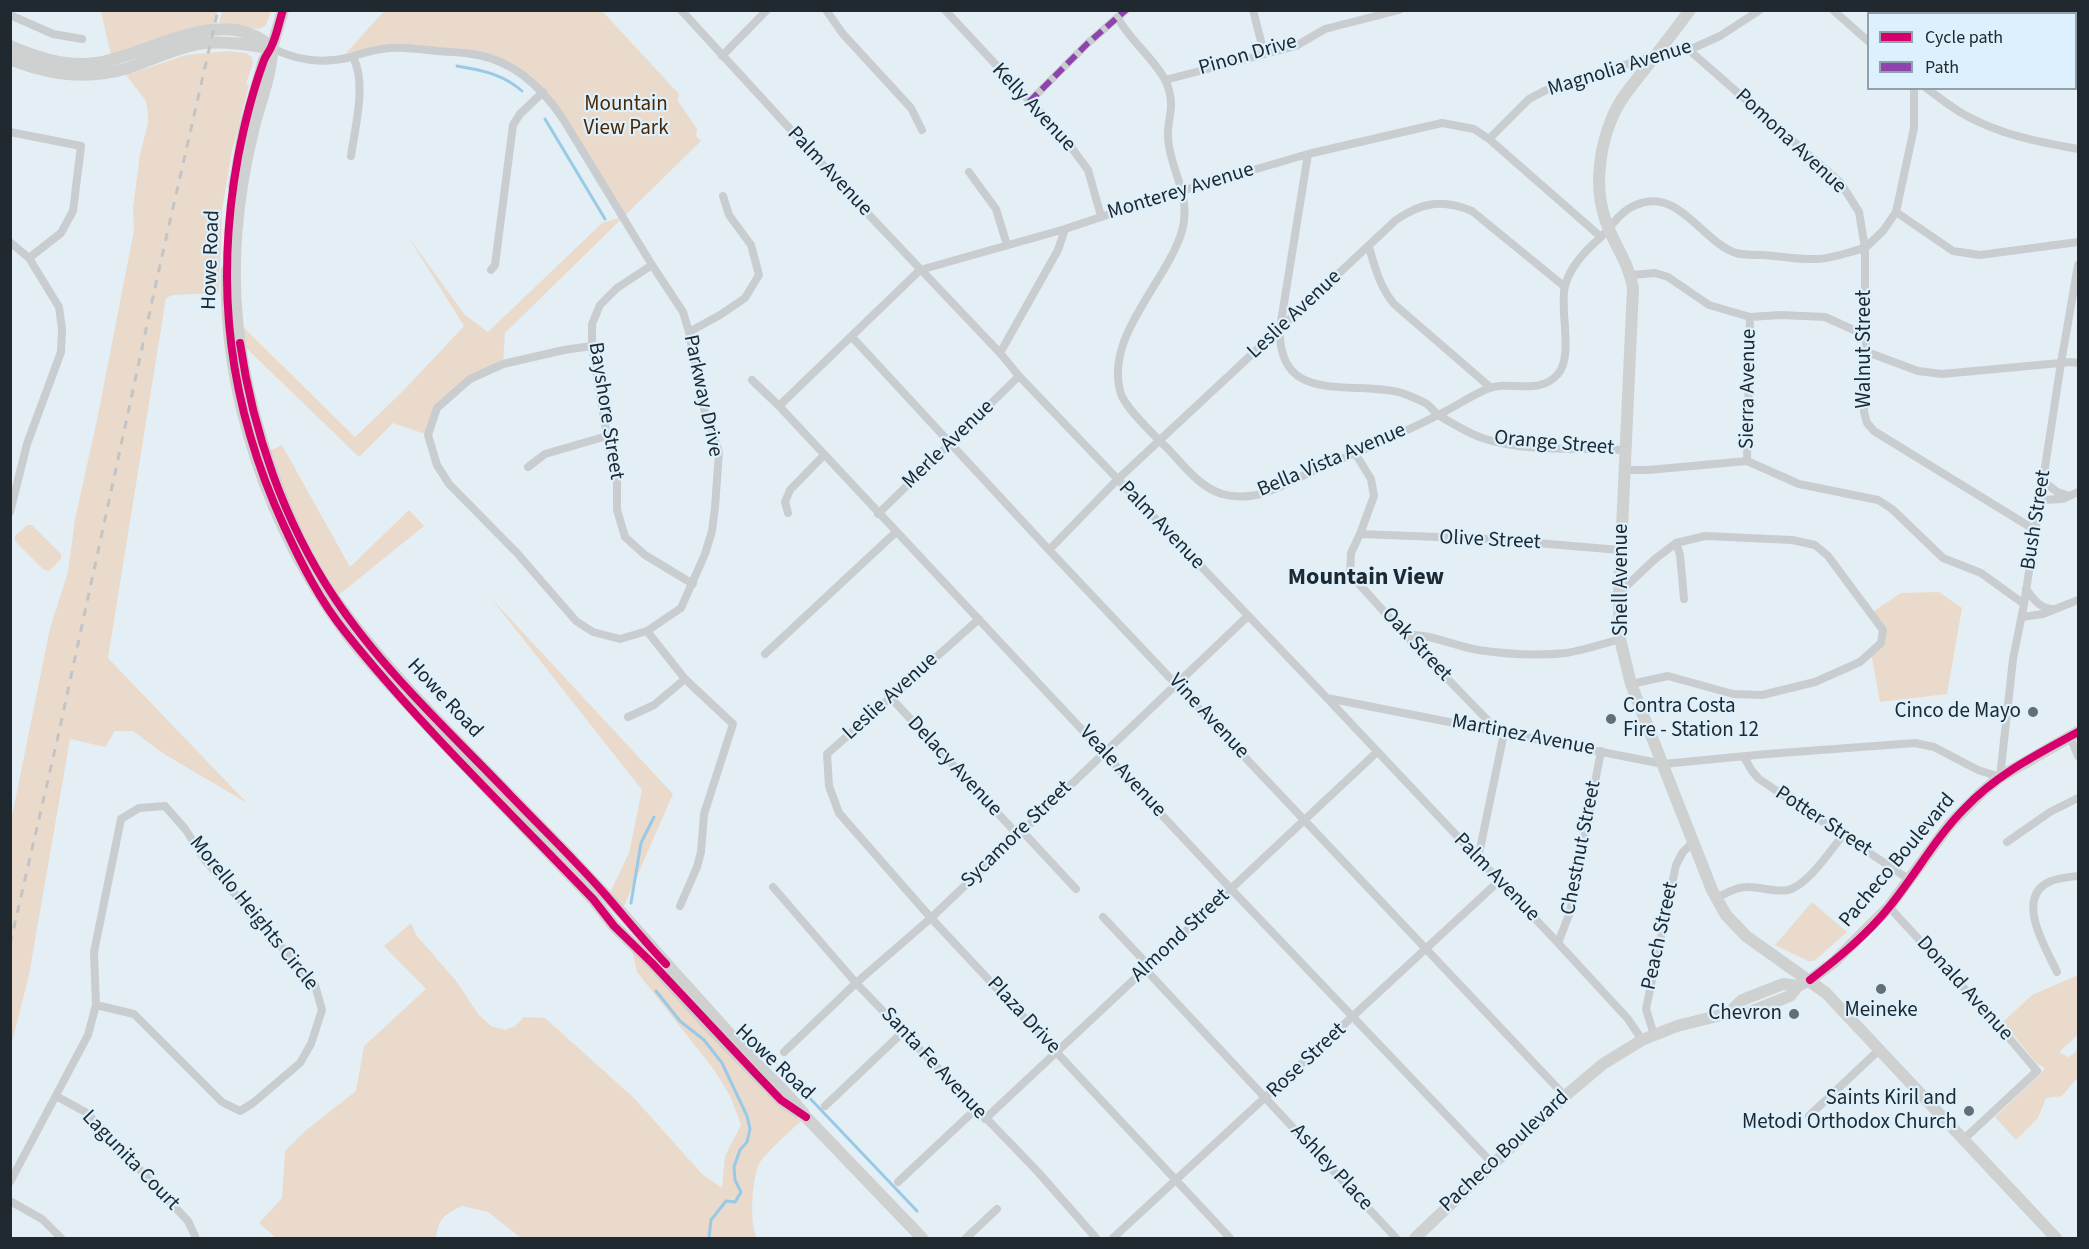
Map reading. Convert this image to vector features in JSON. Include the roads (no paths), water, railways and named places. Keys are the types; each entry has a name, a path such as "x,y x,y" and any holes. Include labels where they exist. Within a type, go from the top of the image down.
{"street":[{"name":"Howe Road","path":"283,10 272,48 272,63 252,131 239,202 235,265 237,321 248,392 265,453 307,550 335,598 385,662 602,891 652,950 922,1239"},
{"name":"Palm Avenue","path":"681,10 1019,376 1558,943 1628,1019 1642,1040"},
{"path":"722,56 767,10"},
{"path":"826,10 843,34 911,108 922,130"},
{"name":"Kelly Avenue","path":"945,10 1065,139 1088,170 1101,216"},
{"path":"1029,102 1088,43 1126,10"},
{"path":"1253,10 1264,53"},
{"name":"Pinon Drive","path":"1166,80 1296,46 1325,29 1399,10"},
{"name":"Shell Avenue","path":"1690,10 1627,92 1612,116 1605,137 1599,177 1604,232 1628,266 1633,288 1619,593 1620,639 1631,684 1716,898 1726,915 1746,936 1826,993 2056,1239"},
{"name":"Magnolia Avenue","path":"1489,139 1529,99 1546,90 1665,52 1689,50 1720,36 1760,10"},
{"path":"1833,10 1867,39"},
{"path":"10,15 53,34 82,39"},
{"path":"1118,18 1166,80"},
{"path":"10,46 55,62 75,64 112,60 165,41 206,31 244,32 262,38 272,48"},
{"path":"10,59 55,73 78,75 127,68 181,49 209,43 231,41 272,48"},
{"name":"Parkway Drive","path":"272,48 285,54 316,61 353,57 381,49 402,47 479,55 511,68 527,78 543,92 563,119 683,312 704,409 719,452 712,531 693,584 681,608 647,631 621,639 593,632 576,621 517,553 449,484 437,465 428,435 437,408 470,379 503,364 592,346"},
{"name":"Pomona Avenue","path":"1689,50 1840,182 1859,212 1864,248"},
{"path":"351,156 360,82 358,67 353,57"},
{"name":"Bella Vista Avenue","path":"1166,80 1172,113 1168,142 1183,192 1185,207 1182,230 1174,249 1134,319 1118,363 1117,375 1121,396 1160,441 1204,485 1225,495 1240,497 1259,494 1438,415 1490,387 1534,387 1546,383 1558,374 1564,356 1565,286 1579,258 1613,221 1635,205 1648,202 1663,203 1674,207 1686,214 1719,244 1737,253 1815,259 1864,248"},
{"path":"1864,248 1883,231 1896,212 1914,128 1914,90"},
{"path":"1929,90 1964,115 1994,129 2026,140 2079,149"},
{"path":"491,270 495,265 513,125 520,114 543,92"},
{"name":"Monterey Avenue","path":"779,406 920,270 1065,229 1164,196 1308,154 1442,123 1474,129 1489,139 1604,232"},
{"path":"10,132 81,146 73,211 61,233 29,258"},
{"name":"Orange Street","path":"1308,154 1280,328 1279,345 1289,367 1300,376 1326,387 1390,390 1404,394 1427,404 1438,415 1484,439 1557,449 1626,450"},
{"path":"969,172 996,209 1008,245"},
{"path":"689,332 745,298 759,275 751,245 729,215 723,196"},
{"name":"Leslie Avenue","path":"1049,550 1117,480 1369,248 1396,220 1409,211 1429,204 1457,205 1472,211 1565,286"},
{"path":"1896,212 1953,251 1980,255 2079,242"},
{"path":"1000,353 1058,250 1065,229"},
{"path":"10,242 29,258 59,307 62,328 60,352 27,444 10,512"},
{"path":"1369,248 1379,280 1390,299 1490,387"},
{"name":"Walnut Street","path":"1864,248 1867,352 1864,412 1867,423 1874,431 2035,530"},
{"name":"Bayshore Street","path":"652,265 617,288 600,304 592,324 592,346 608,436 617,468 618,510 625,537 645,555 693,584"},
{"name":"Bush Street","path":"2000,777 2013,659 2022,617 2061,363 2079,265"},
{"path":"1631,275 1655,273 1668,277 1709,305 1750,317 1780,315 1825,317 1865,335"},
{"name":"Sierra Avenue","path":"1748,461 1750,317"},
{"name":"Vine Avenue","path":"852,336 1049,550 1564,1096"},
{"path":"1867,352 1918,371 1942,374 2079,363"},
{"name":"Merle Avenue","path":"878,514 1019,376"},
{"name":"Veale Avenue","path":"752,380 1492,1164"},
{"path":"528,467 545,454 608,436"},
{"name":"Oak Street","path":"1355,453 1371,479 1374,496 1360,534 1350,553 1350,574 1406,636 1502,732"},
{"path":"788,513 785,502 790,490 824,455"},
{"name":"Orange Street","path":"1625,470 1748,461 1799,484 1878,500 1892,509 1943,558 1981,573 2024,604"},
{"path":"2043,481 2057,492 2074,494"},
{"path":"2040,500 2062,499 2074,494"},
{"path":"765,654 897,532"},
{"name":"Olive Street","path":"1360,534 1490,539 1620,550"},
{"path":"1619,593 1655,559 1676,543 1705,536 1792,540 1815,545 1828,556 1883,630 1881,643 1860,662 1815,682 1762,696 1733,694 1668,676 1631,684"},
{"path":"1676,543 1680,555 1684,599"},
{"path":"2026,589 2044,608 2058,609"},
{"path":"2022,617 2043,614 2079,600"},
{"name":"Sycamore Street","path":"784,1052 855,983 931,918 1248,616"},
{"name":"Leslie Avenue","path":"829,786 827,754 979,619"},
{"path":"647,631 685,678 733,724 704,814 701,852 697,867 680,906"},
{"path":"1406,636 1418,634 1478,650 1540,654 1568,652 1620,639"},
{"path":"628,717 654,705 685,678"},
{"name":"Delacy Avenue","path":"891,698 1077,889"},
{"name":"Martinez Avenue","path":"1327,698 1663,764 1915,743 1934,747 1978,770 2000,777"},
{"path":"1478,860 1502,732"},
{"path":"2074,735 2079,756"},
{"name":"Pacheco Boulevard","path":"1414,1239 1564,1096 1603,1064 1654,1035 1729,1012 1747,1013 1790,996 1798,986 1810,980 1838,957 1889,908 1949,825 1965,807 2000,777 2074,735"},
{"name":"Chestnut Street","path":"1558,943 1570,912 1601,751"},
{"name":"Almond Street","path":"985,1119 1377,752"},
{"name":"Potter Street","path":"1744,757 1759,779 1910,880"},
{"name":"Plaza Drive","path":"829,786 839,813 931,918 1230,1239"},
{"path":"2007,842 2050,812 2079,798"},
{"name":"Morello Heights Circle","path":"165,806 186,830 204,859 315,985 322,1010 311,1044 300,1064 240,1111 222,1102 134,1014 96,1005 94,952 121,819 139,808 165,806"},
{"path":"1716,898 1740,887 1776,891 1796,887 1812,873 1843,835"},
{"name":"Peach Street","path":"1654,1035 1646,1010 1648,998 1676,865 1683,852 1693,842"},
{"path":"2057,972 2034,920 2033,900 2037,891 2052,880 2079,876"},
{"name":"Rose Street","path":"1113,1239 1499,881"},
{"name":"Santa Fe Avenue","path":"773,887 855,983 904,1031 985,1119 1038,1172 1095,1239"},
{"name":"Donald Avenue","path":"1889,908 1999,1026 2037,1071 1964,1139"},
{"path":"1103,916 1147,968 1266,1098"},
{"path":"10,1182 88,1035 96,1005"},
{"path":"825,1106 904,1031"},
{"path":"1809,1116 1880,1049"},
{"name":"Lagunita Court","path":"56,1096 87,1113 188,1221 195,1236"},
{"name":"Ashley Place","path":"1266,1098 1396,1239"},
{"path":"898,1182 976,1109"},
{"path":"10,1201 42,1219 61,1239"},
{"path":"966,1239 997,1209"}],"waterway":[{"path":"457,66 483,71 507,80 522,91"},
{"path":"545,119 605,219"},
{"path":"631,903 641,843 654,817"},
{"path":"656,991 680,1021 704,1040 722,1063 747,1116 750,1129 747,1142 740,1150 734,1167 735,1180 741,1192 735,1202 726,1201 711,1220 709,1238"},
{"path":"803,1091 917,1211"}],"railway":[{"path":"10,944 218,10"}],"place":[{"name":"Cinco de Mayo","path":"2033,712"},
{"name":"Contra Costa Fire - Station 12","path":"1611,719"},
{"name":"Meineke","path":"1881,989"},
{"name":"Chevron","path":"1794,1014"},
{"name":"Saints Kiril and Metodi Orthodox Church","path":"1969,1111"}],"district":[{"name":"Mountain View","path":"1366,579"}],"park label":[{"name":"Mountain View Park","path":"626,117"}]}
